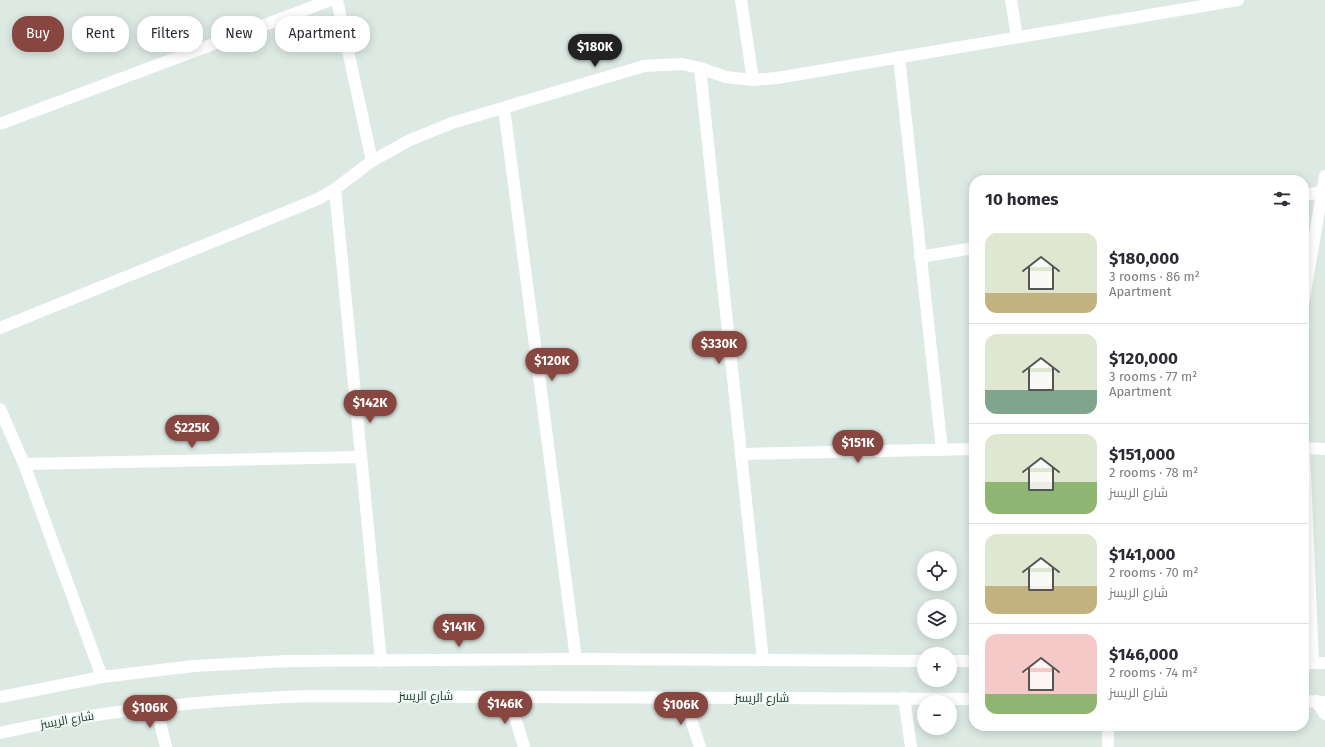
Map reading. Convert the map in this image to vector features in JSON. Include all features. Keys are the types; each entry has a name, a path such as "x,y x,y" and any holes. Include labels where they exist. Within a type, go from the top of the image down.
{"street":[{"path":"0,124 331,0"},
{"path":"337,0 372,161"},
{"path":"741,0 753,80"},
{"path":"1011,0 1017,37"},
{"path":"0,328 299,207 335,189 372,161 410,140 452,123 644,66 682,64 700,68 726,77 753,80 1238,0"},
{"path":"899,57 942,450"},
{"path":"700,68 763,660"},
{"path":"504,108 576,659"},
{"path":"1309,269 1325,176"},
{"path":"335,189 381,661"},
{"path":"1309,194 1322,192"},
{"path":"920,257 969,249"},
{"path":"0,409 24,464 102,677"},
{"path":"1309,449 1325,448"},
{"path":"741,454 969,449"},
{"path":"24,464 361,457"},
{"path":"1309,556 1314,663"},
{"path":"0,697 102,677 194,666 288,661 576,659 917,661"},
{"path":"957,661 969,661"},
{"name":"شارع الريسز","path":"0,733 92,715 156,706 232,699 308,696 969,699"},
{"path":"509,697 524,747"},
{"path":"684,698 700,747"},
{"path":"904,698 911,747"},
{"path":"1315,702 1325,714"},
{"path":"156,706 166,747"},
{"path":"1108,731 1108,747"}]}
